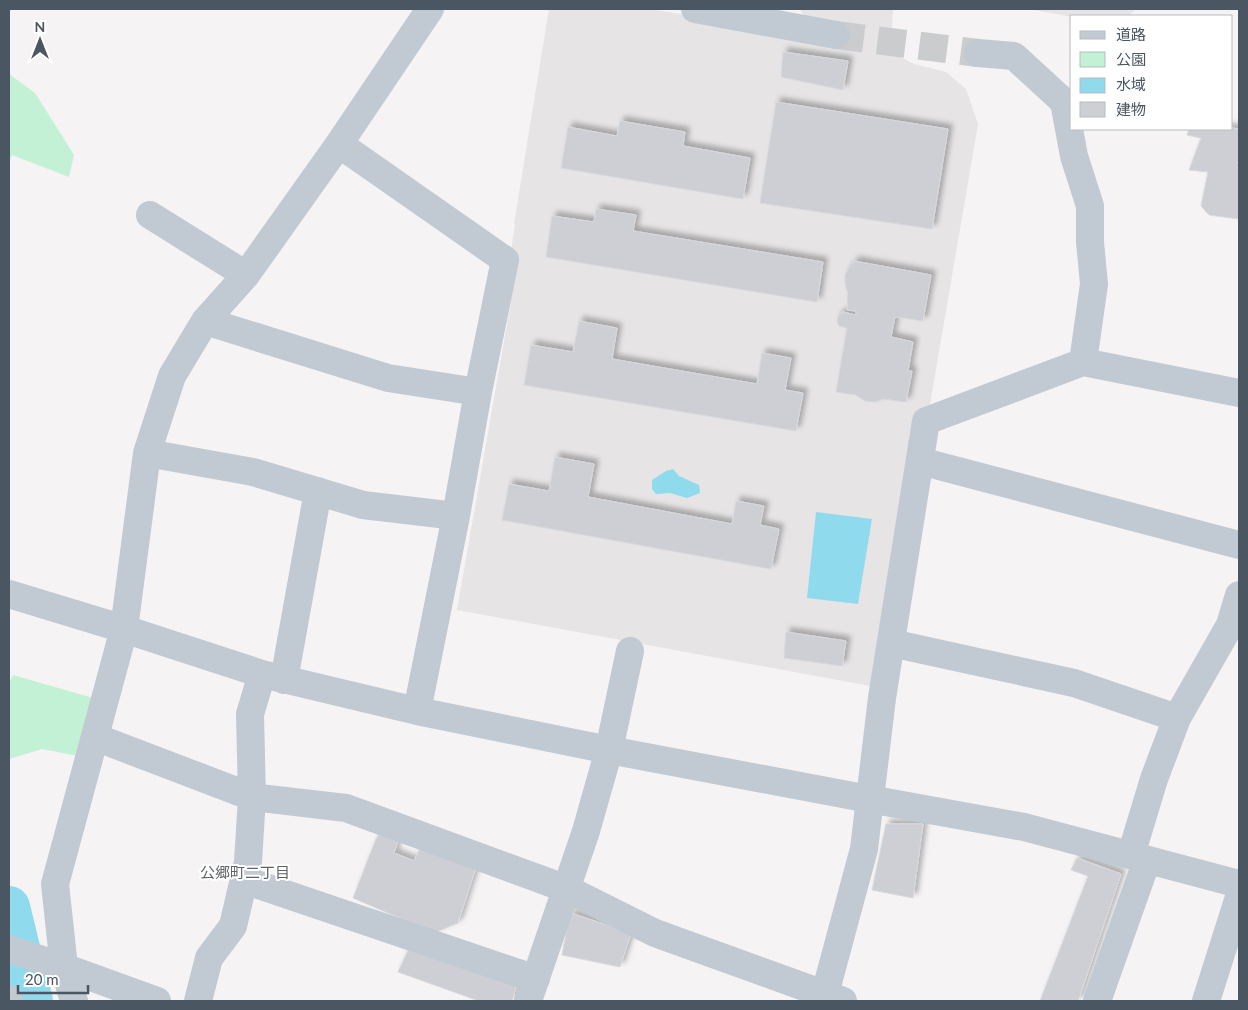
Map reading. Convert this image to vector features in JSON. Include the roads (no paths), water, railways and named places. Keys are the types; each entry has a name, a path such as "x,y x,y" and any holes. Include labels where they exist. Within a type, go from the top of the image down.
{"street":[{"path":"74,1001 58,965 55,884 124,629 147,453 172,376 205,321 246,274 339,144 430,9"},
{"path":"695,9 836,35"},
{"path":"978,53 1014,56 1064,102 1074,156 1090,206 1090,242 1094,284 1083,362"},
{"path":"339,144 505,260 417,711"},
{"path":"150,215 246,274"},
{"path":"205,321 388,378 478,392"},
{"path":"95,737 252,797 346,808 567,890 655,933 830,999 864,849 882,698 926,421 1083,362 1239,393"},
{"path":"147,453 252,472 363,505 456,516"},
{"path":"920,461 1239,545"},
{"path":"198,1001 209,958 234,926 248,862 252,797 250,714 273,677 318,491"},
{"path":"9,594 273,677 417,711 608,750 1024,827 1239,884"},
{"path":"1097,1001 1139,858 1154,780 1177,718 1235,630 1239,595"},
{"path":"891,643 1074,684 1177,718"},
{"path":"244,880 532,990 586,831 608,750 630,651"},
{"path":"1206,1001 1239,897"},
{"path":"9,949 158,1001"}],"water":[{"path":"673,469 679,476 699,485 700,493 687,498 670,493 656,494 652,489 652,480"},
{"path":"816,512 872,519 858,604 807,598"}],"waterway":[{"path":"9,907 32,1001"}],"tunnel":[{"path":"836,35 978,53"}],"district":[{"name":"公郷町二丁目","path":"245,873"}]}
